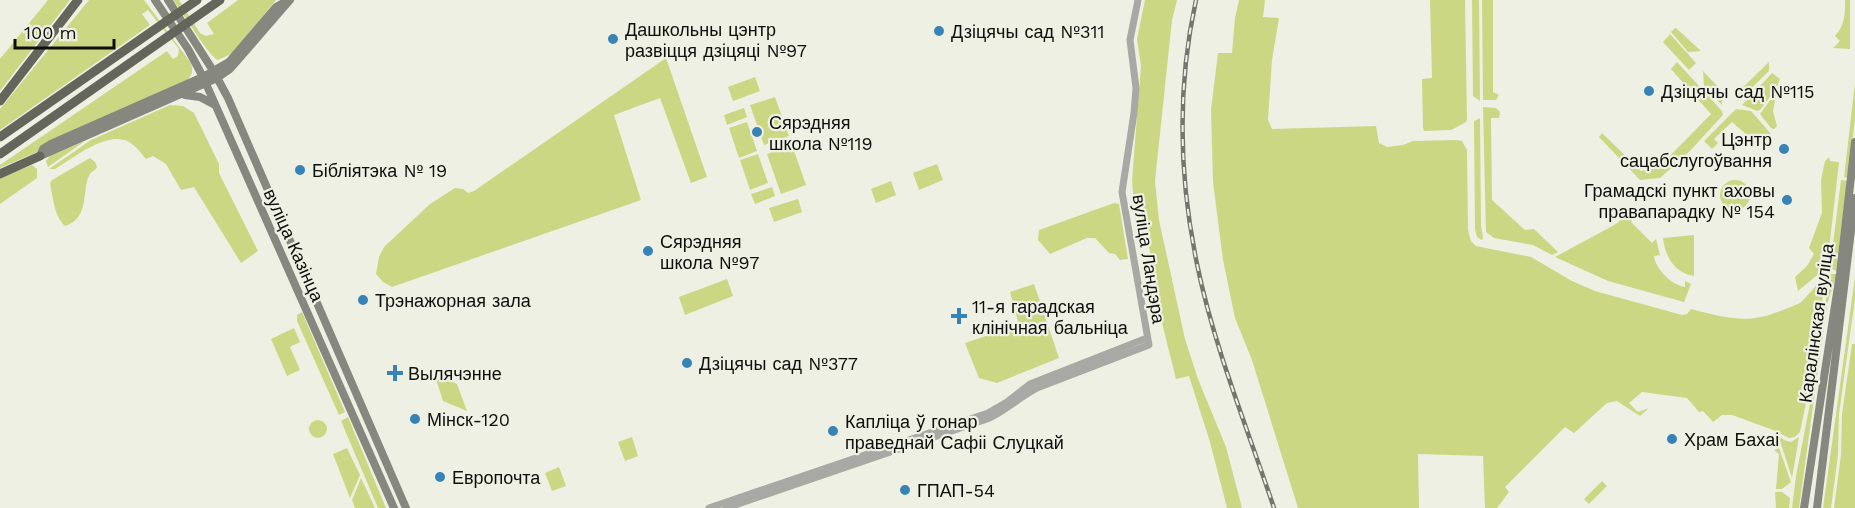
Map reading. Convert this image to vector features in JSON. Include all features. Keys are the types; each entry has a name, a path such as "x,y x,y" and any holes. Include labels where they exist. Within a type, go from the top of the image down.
{"highway":[{"path":"0,101 78,0"},
{"path":"0,154 220,0"},
{"path":"0,137 194,2"},
{"path":"0,174 40,156"}],"main road":[{"name":"вуліца Казінца","path":"155,0 188,49 205,81 394,508"},
{"name":"вуліца Казінца","path":"168,0 216,75 252,152 406,508"},
{"path":"40,156 180,96 230,69 290,0"},
{"path":"40,156 43,149 51,144 205,81"},
{"path":"180,96 200,97 215,105"},
{"name":"Каралінская вуліца","path":"1817,508 1829,414 1855,142"},
{"name":"Каралінская вуліца","path":"1804,508 1855,198"},
{"path":"1818,413 1829,414"}],"street":[{"name":"вуліца Ландэра","path":"1138,0 1130,40 1136,88 1134,113 1122,192 1148,341"},
{"path":"709,508 988,413 1030,384 1148,341"},
{"path":"726,508 987,419 1006,410 1026,393 1148,341"}],"green space":[{"path":"48,0 70,0 0,91 0,59"},
{"path":"89,0 144,0 191,63 191,74 187,80 46,143 37,152 0,168 0,165 167,51 173,59 178,56 179,49 148,10 142,14 150,25 0,130 0,109"},
{"path":"173,0 179,0 200,33 206,36 214,34 207,23 238,0 276,0 231,54 218,60 202,43"},
{"path":"1145,0 1177,0 1172,20 1155,181 1159,220 1185,339 1198,379 1226,447 1242,508 1227,508 1210,442 1189,376 1176,379 1161,319 1150,251 1144,233 1135,218 1132,180 1141,66 1137,39"},
{"path":"1239,0 1265,0 1263,17 1279,18 1272,60 1268,120 1272,129 1376,126 1379,143 1387,147 1413,141 1462,141 1467,150 1468,230 1471,241 1476,246 1531,257 1572,281 1595,291 1682,315 1687,314 1691,309 1746,319 1770,315 1800,303 1825,275 1817,350 1800,432 1795,437 1789,438 1732,415 1722,415 1713,422 1703,411 1699,412 1687,398 1642,392 1629,403 1638,412 1649,408 1640,416 1617,401 1607,403 1574,433 1565,427 1505,487 1509,492 1497,508 1485,508 1483,456 1418,454 1419,508 1298,508 1252,360 1235,318 1223,260 1213,182 1211,109 1218,53 1232,53"},
{"path":"1430,0 1465,0 1467,119 1466,122 1451,130 1424,131 1423,128 1422,79 1432,78"},
{"path":"1472,0 1479,0 1480,101 1473,96"},
{"path":"1482,0 1493,0 1493,92 1499,95 1496,100 1483,100"},
{"path":"1845,0 1850,0 1850,49 1833,48 1840,41 1835,36 1843,23"},
{"path":"1675,28 1701,51 1688,52 1671,32"},
{"path":"1670,34 1696,63 1689,70 1663,42"},
{"path":"666,58 707,177 691,183 660,98 614,115 641,200 392,287 376,274 379,257 384,247 430,204 455,188 463,189 468,193 474,191"},
{"path":"1677,62 1722,111 1723,115 1689,152 1660,178 1640,180 1599,137 1602,133 1641,171 1658,168 1711,114 1671,69"},
{"path":"1769,62 1769,71 1738,101 1734,96"},
{"path":"1703,71 1722,91 1722,105 1704,87"},
{"path":"1772,73 1780,79 1776,89 1760,110 1742,105"},
{"path":"755,77 760,91 733,101 728,87"},
{"path":"1855,83 1855,119 1848,178 1844,177"},
{"path":"1774,95 1776,96 1773,111 1777,126 1774,129 1760,114"},
{"path":"775,97 789,136 764,145 750,105"},
{"path":"170,105 183,106 194,113 219,164 219,173 258,251 241,263 194,187 181,190 166,164 153,156 146,159 129,142 120,139 101,142 55,169 49,169 91,140"},
{"path":"1483,107 1496,108 1500,112 1499,118 1491,118 1492,200 1525,230 1534,229 1558,252 1552,255 1533,245 1494,238 1486,232"},
{"path":"744,108 747,117 727,125 724,115"},
{"path":"1736,109 1751,111 1771,134 1747,135 1732,122 1714,139 1718,143 1712,149 1704,141"},
{"path":"1480,118 1482,240 1477,237 1475,229 1474,121"},
{"path":"747,122 757,151 739,158 729,128"},
{"path":"85,141 48,167 46,161 50,156"},
{"path":"792,145 806,185 781,194 767,154"},
{"path":"758,154 768,183 750,190 740,160"},
{"path":"1829,157 1830,161 1839,162 1827,267 1798,291 1795,277 1807,266 1814,254 1809,248 1822,213 1821,180 1825,161"},
{"path":"90,158 97,167 87,180 82,210 73,222 65,226 56,212 50,183"},
{"path":"937,164 943,180 919,190 913,173"},
{"path":"32,165 37,169 37,178 0,204 0,178"},
{"path":"1735,180 1746,184 1750,195 1746,206 1735,210 1724,206 1720,195 1724,184"},
{"path":"1841,180 1847,181 1836,271 1830,268"},
{"path":"891,181 896,195 876,203 871,189"},
{"path":"772,187 775,196 755,204 751,194"},
{"path":"798,199 802,212 774,222 769,208"},
{"path":"1114,203 1119,204 1128,259 1120,260 1115,254 1109,253 1095,238 1087,238 1050,254 1038,240 1039,230"},
{"path":"1630,212 1635,217 1631,222 1652,243 1656,239 1660,255 1654,256 1661,271 1680,286 1685,287 1685,281 1691,284 1684,302 1608,281 1555,257 1616,224"},
{"path":"1694,235 1694,276 1681,271 1672,263 1663,238"},
{"path":"1836,274 1836,276 1827,305 1799,508 1792,508 1818,362 1829,275"},
{"path":"1855,277 1855,299 1839,414 1838,455 1831,508 1823,508"},
{"path":"727,279 733,296 685,315 679,297"},
{"path":"1034,284 1059,358 997,383 979,378 965,343 1019,325 1010,292"},
{"path":"302,312 345,412 339,415 297,321 297,315"},
{"path":"294,328 300,342 290,347 300,370 287,376 271,339"},
{"path":"1852,344 1855,344 1855,508 1834,508 1841,455 1842,414"},
{"path":"434,373 457,384 467,411 443,401"},
{"path":"348,417 386,508 378,508 341,421"},
{"path":"314,420 322,420 327,425 325,436 314,438 309,433 309,425"},
{"path":"1778,435 1791,442 1799,437 1792,478"},
{"path":"632,437 638,456 625,461 618,442"},
{"path":"347,448 360,475 350,498 333,454"},
{"path":"1779,448 1791,482 1782,489 1776,489 1779,454 1774,450"},
{"path":"559,467 566,486 552,491 545,473"},
{"path":"361,478 375,508 355,508 352,500"},
{"path":"1602,481 1607,486 1589,504 1584,499"},
{"path":"1775,492 1782,492 1790,498 1789,508 1776,508"}],"railway":[{"path":"1196,0 1183,99 1184,165 1191,231 1212,326 1274,508"}],"place":[{"name":"Дзіцячы сад №311","path":"939,31"},
{"name":"Дашкольны цэнтр развіцця дзіцяці №97","path":"613,39"},
{"name":"Дзіцячы сад №115","path":"1649,91"},
{"name":"Сярэдняя школа №119","path":"757,132"},
{"name":"Цэнтр сацабслугоўвання","path":"1784,149"},
{"name":"Бібліятэка № 19","path":"300,170"},
{"name":"Грамадскі пункт аховы правапарадку № 154","path":"1787,200"},
{"name":"Сярэдняя школа №97","path":"648,251"},
{"name":"Трэнажорная зала","path":"363,300"},
{"name":"11-я гарадская клінічная бальніца","path":"959,316"},
{"name":"Дзіцячы сад №377","path":"687,363"},
{"name":"Вылячэнне","path":"395,373"},
{"name":"Мінск-120","path":"415,419"},
{"name":"Капліца ў гонар праведнай Сафіі Слуцкай","path":"833,431"},
{"name":"Храм Бахаі","path":"1672,439"},
{"name":"Европочта","path":"440,477"},
{"name":"ГПАП-54","path":"905,490"}]}
